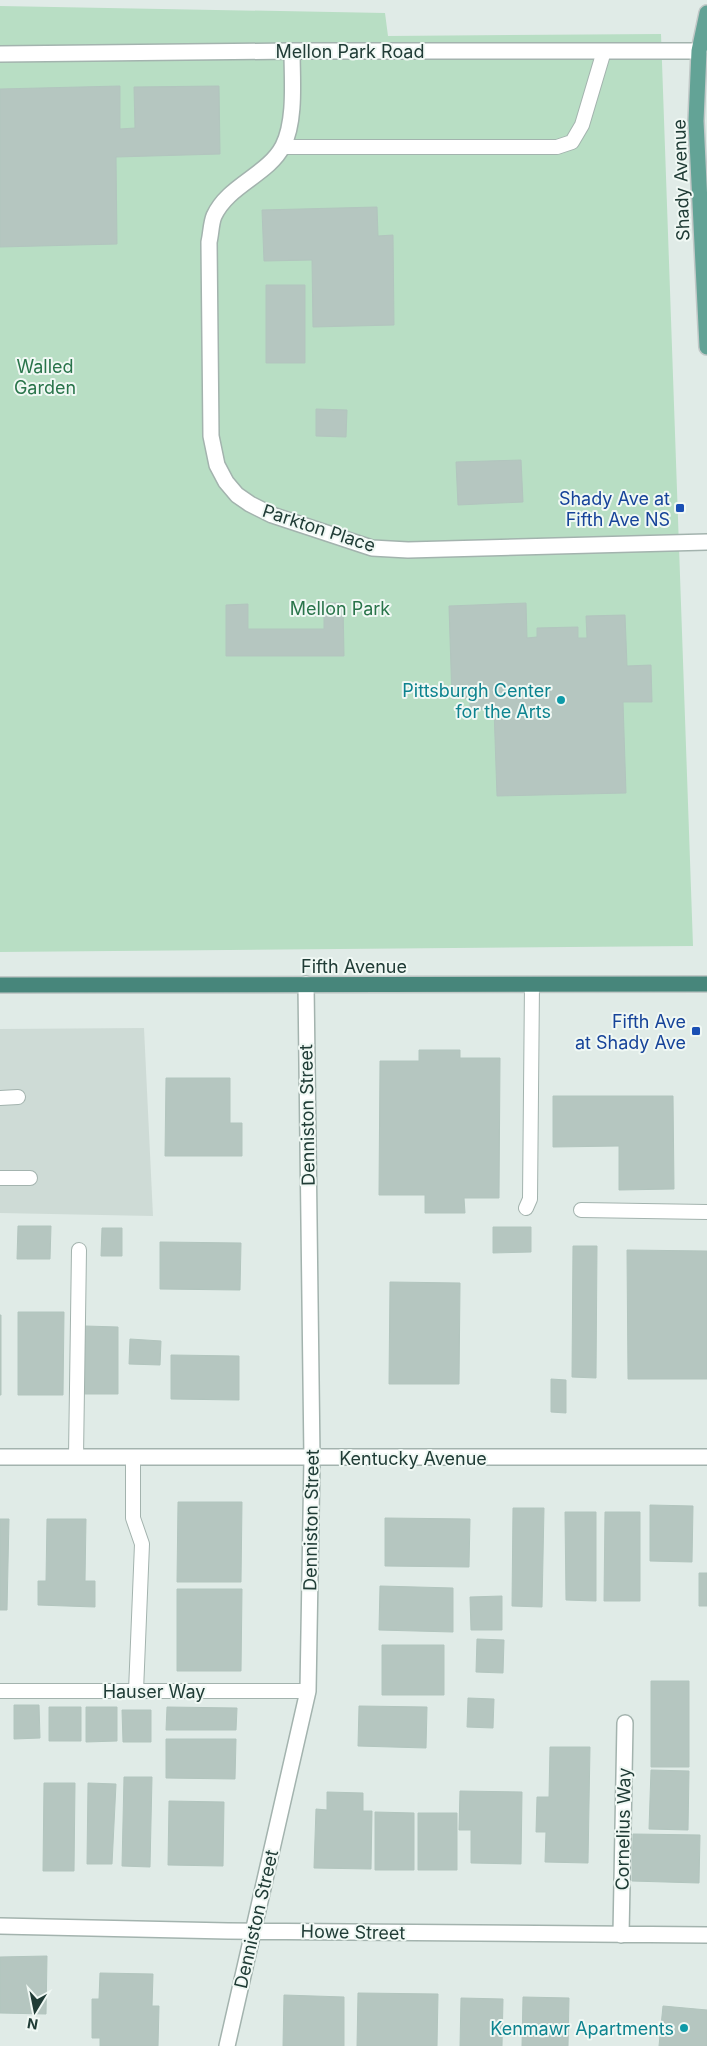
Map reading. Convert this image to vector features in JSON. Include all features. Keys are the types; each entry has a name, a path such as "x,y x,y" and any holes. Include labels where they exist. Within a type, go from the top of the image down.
{"highway":[{"name":"Fifth Avenue","path":"0,984 707,984"}],"main road":[{"name":"Shady Avenue","path":"707,12 700,51 696,121 703,198 707,346"}],"street":[{"name":"Mellon Park Road","path":"0,54 292,51 700,51"},
{"name":"Parkton Place","path":"292,51 291,120 283,147 266,167 224,201 214,216 209,242 211,436 217,465 226,482 237,495 272,515 372,548 390,550 707,542"},
{"name":"Denniston Street","path":"227,2046 308,1691 312,1458 306,984"},
{"name":"Kentucky Avenue","path":"0,1457 707,1457"},
{"name":"Cornelius Way","path":"621,1935 626,1723"},
{"name":"Howe Street","path":"0,1926 253,1931 707,1935"}],"lane":[{"path":"283,147 557,148 572,142 582,125 604,51"},
{"path":"526,1208 530,1199 532,984"},
{"path":"0,1098 18,1097"},
{"path":"0,1178 30,1178"},
{"path":"581,1210 707,1212"},
{"path":"76,1457 79,1250"},
{"path":"133,1457 134,1518 142,1544 136,1691"},
{"name":"Hauser Way","path":"0,1691 308,1691"}],"shaded area":[{"path":"144,1028 153,1216 0,1213 0,1029"}],"green space":[{"name":"Mellon Park","path":"0,6 385,13 388,36 661,34 693,946 0,952"}],"building":[{"path":"120,86 120,129 135,128 134,87 219,86 220,154 116,157 117,244 0,247 0,89"},
{"path":"377,207 378,236 393,235 394,325 313,327 312,260 264,261 262,210"},
{"path":"266,285 305,285 305,363 266,363"},
{"path":"316,409 347,410 346,437 316,436"},
{"path":"521,460 523,502 458,505 456,462"},
{"path":"324,603 343,603 344,656 226,656 226,605 248,604 248,629 324,629"},
{"name":"Pittsburgh Center for the Arts","path":"526,603 527,638 537,637 537,628 578,627 578,638 587,638 586,616 625,615 627,666 651,665 652,702 623,702 626,793 497,796 494,709 470,710 470,698 452,699 449,606"},
{"path":"419,1050 460,1050 460,1058 500,1058 499,1198 464,1198 465,1213 425,1213 425,1195 379,1195 380,1061 419,1061"},
{"path":"166,1078 230,1078 230,1123 242,1123 242,1156 165,1156"},
{"path":"553,1096 673,1096 674,1189 619,1190 619,1146 553,1147"},
{"path":"18,1226 51,1226 50,1259 17,1259"},
{"path":"493,1227 531,1227 531,1252 493,1253"},
{"path":"102,1228 122,1228 122,1256 101,1256"},
{"path":"160,1242 241,1243 240,1290 160,1289"},
{"path":"573,1246 597,1246 596,1378 572,1377"},
{"path":"627,1250 707,1251 707,1379 628,1379"},
{"path":"390,1282 460,1283 459,1384 389,1384"},
{"path":"18,1312 64,1312 63,1395 18,1395"},
{"path":"1,1315 1,1395 0,1395"},
{"path":"85,1326 118,1327 118,1394 85,1394"},
{"path":"130,1339 161,1341 160,1365 129,1364"},
{"path":"171,1355 239,1356 239,1400 171,1399"},
{"path":"551,1379 566,1380 566,1413 551,1412"},
{"path":"178,1502 242,1502 241,1582 177,1582"},
{"path":"650,1505 693,1506 692,1562 650,1561"},
{"path":"513,1508 544,1508 542,1607 512,1606"},
{"path":"565,1512 596,1512 596,1601 566,1600"},
{"path":"605,1512 640,1512 640,1601 604,1601"},
{"path":"385,1518 470,1519 469,1567 385,1566"},
{"path":"0,1519 9,1519 7,1610 0,1610"},
{"path":"47,1519 86,1519 85,1581 95,1581 95,1607 38,1605 38,1581 46,1581"},
{"path":"699,1573 707,1573 707,1606 699,1606"},
{"path":"380,1586 453,1588 453,1632 379,1630"},
{"path":"177,1589 242,1589 241,1671 177,1671"},
{"path":"502,1596 502,1630 471,1630 470,1597"},
{"path":"477,1639 504,1640 503,1673 476,1672"},
{"path":"382,1645 444,1645 444,1695 382,1695"},
{"path":"651,1681 689,1681 689,1767 651,1767"},
{"path":"468,1698 494,1699 493,1728 467,1727"},
{"path":"14,1705 39,1705 40,1738 14,1739"},
{"path":"359,1706 427,1707 426,1748 358,1746"},
{"path":"49,1707 81,1707 81,1741 49,1741"},
{"path":"86,1707 117,1707 117,1741 86,1742"},
{"path":"167,1707 237,1708 236,1730 166,1730"},
{"path":"122,1710 151,1710 151,1742 123,1742"},
{"path":"166,1739 236,1739 235,1779 166,1778"},
{"path":"550,1747 590,1747 588,1863 545,1862 546,1832 536,1832 537,1797 549,1797"},
{"path":"651,1770 689,1771 688,1830 649,1829"},
{"path":"124,1777 152,1777 150,1867 122,1866"},
{"path":"44,1783 75,1783 74,1871 43,1871"},
{"path":"88,1783 116,1784 112,1864 87,1864"},
{"path":"460,1791 522,1792 521,1864 471,1863 471,1830 459,1830"},
{"path":"327,1792 363,1793 363,1811 372,1811 371,1869 314,1868 316,1809 327,1810"},
{"path":"169,1801 224,1802 223,1866 168,1865"},
{"path":"375,1812 414,1813 414,1870 375,1870"},
{"path":"418,1813 457,1813 457,1870 418,1870"},
{"path":"633,1834 700,1835 699,1883 632,1881"},
{"path":"47,1956 46,2014 0,2013 0,1957"},
{"path":"100,1973 153,1974 152,2006 159,2006 158,2046 100,2046 100,2038 92,2038 92,1999 99,1999"},
{"path":"358,1993 438,1994 437,2046 357,2046"},
{"path":"284,1995 344,1997 344,2046 283,2046"},
{"path":"523,1997 569,1998 568,2046 522,2046"},
{"path":"461,1998 503,1999 502,2046 460,2046"},
{"name":"Kenmawr Apartments","path":"663,2006 707,2010 707,2046 659,2046"}],"place":[{"name":"Shady Ave at Fifth Ave NS","path":"680,508"},
{"name":"Pittsburgh Center for the Arts","path":"561,700"},
{"name":"Fifth Ave at Shady Ave","path":"696,1031"},
{"name":"Kenmawr Apartments","path":"684,2028"}],"park label":[{"name":"Walled Garden","path":"45,376"}]}
